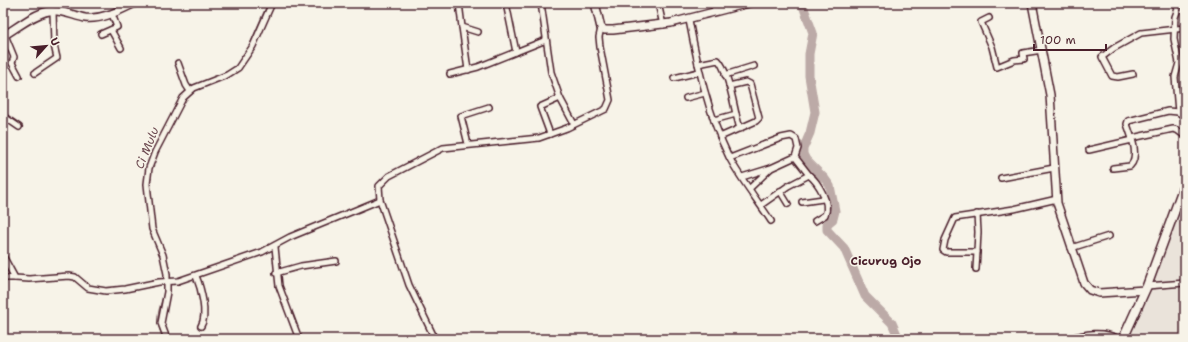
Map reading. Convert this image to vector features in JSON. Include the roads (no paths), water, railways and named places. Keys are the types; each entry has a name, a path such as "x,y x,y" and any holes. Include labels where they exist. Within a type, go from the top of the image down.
{"main road":[{"path":"4,35 51,11 86,18 112,14 135,3"},
{"path":"595,3 601,28 614,30 663,25 689,20 749,3"},
{"path":"1032,3 1050,95 1057,198 1071,248 1085,285 1092,292 1102,293 1146,288"},
{"path":"1123,339 1146,288 1185,183"}],"street":[{"path":"35,73 57,58 54,45 51,11 54,3"},
{"path":"167,339 161,323 166,281 165,261 152,229 148,175 155,152 183,98 190,90 233,73 238,68 253,46 272,3"},
{"path":"459,3 468,70"},
{"path":"506,3 516,52"},
{"path":"541,3 551,72 560,98 574,124"},
{"path":"658,3 663,25"},
{"path":"713,3 716,12"},
{"path":"1175,3 1178,9 1175,17 1175,47 1179,63 1176,74 1178,112"},
{"path":"101,34 117,26 112,14"},
{"path":"989,18 981,22 992,47 997,67 1014,60 1024,59 1023,53 1042,50"},
{"path":"689,20 699,72 720,137 730,158 771,221"},
{"path":"462,27 478,32"},
{"path":"435,339 409,285 380,200 379,186 386,178 443,148 468,144 513,141 550,134 604,110 610,104 600,47 599,37 601,28"},
{"path":"1133,74 1121,77 1112,76 1102,57 1138,34 1175,28 1185,28"},
{"path":"111,30 121,48"},
{"path":"4,35 14,57 12,63 19,76"},
{"path":"450,74 468,70 546,40"},
{"path":"698,64 718,60 721,63 729,86 740,129"},
{"path":"178,63 186,85 190,90"},
{"path":"725,75 754,66"},
{"path":"674,78 699,72"},
{"path":"720,137 757,121 759,115 750,83 744,82 729,86"},
{"path":"686,98 705,93"},
{"path":"550,134 540,107 560,98"},
{"path":"468,144 461,116 465,113 489,107"},
{"path":"1112,168 1131,165 1134,152 1132,139 1127,124 1129,120 1162,112 1178,112 1185,117"},
{"path":"714,120 736,114"},
{"path":"3,116 19,127"},
{"path":"1089,150 1173,129 1185,136"},
{"path":"730,158 781,138 789,136 795,138 798,143 795,157 808,175 818,183 823,199 826,202 826,212 822,217 815,221"},
{"path":"742,177 771,168 795,157"},
{"path":"750,188 771,168"},
{"path":"1001,178 1054,168"},
{"path":"761,205 780,191 808,175"},
{"path":"780,191 788,204"},
{"path":"977,252 945,252 942,248 955,218 1014,209 1057,198"},
{"path":"802,202 823,199"},
{"path":"3,278 29,279 69,276 75,278 88,288 106,291 196,276 275,247 290,237 380,200"},
{"path":"976,269 978,232 977,214"},
{"path":"1071,248 1109,236"},
{"path":"275,247 278,286 299,339"},
{"path":"3,256 15,278"},
{"path":"276,273 299,267 336,261"},
{"path":"196,276 202,292 204,317 201,326"},
{"path":"1146,288 1185,283"},
{"path":"1068,339 1094,333 1110,335 1119,339"}],"waterway":[{"name":"Ci Mulu","path":"249,47 268,3"},
{"path":"802,3 813,33 809,54 809,76 815,112 810,133 803,149 803,154 806,160 830,186 835,211 833,219 827,224 827,230 844,248 865,296 892,323 899,339"},
{"name":"Ci Mulu","path":"184,94 191,86 200,83"},
{"name":"Ci Mulu","path":"157,143 166,125"},
{"name":"Ci Mulu","path":"145,181 146,169"},
{"name":"Ci Mulu","path":"164,294 158,321 164,339"}],"district":[{"name":"Cicurug Ojo","path":"886,261"}]}
